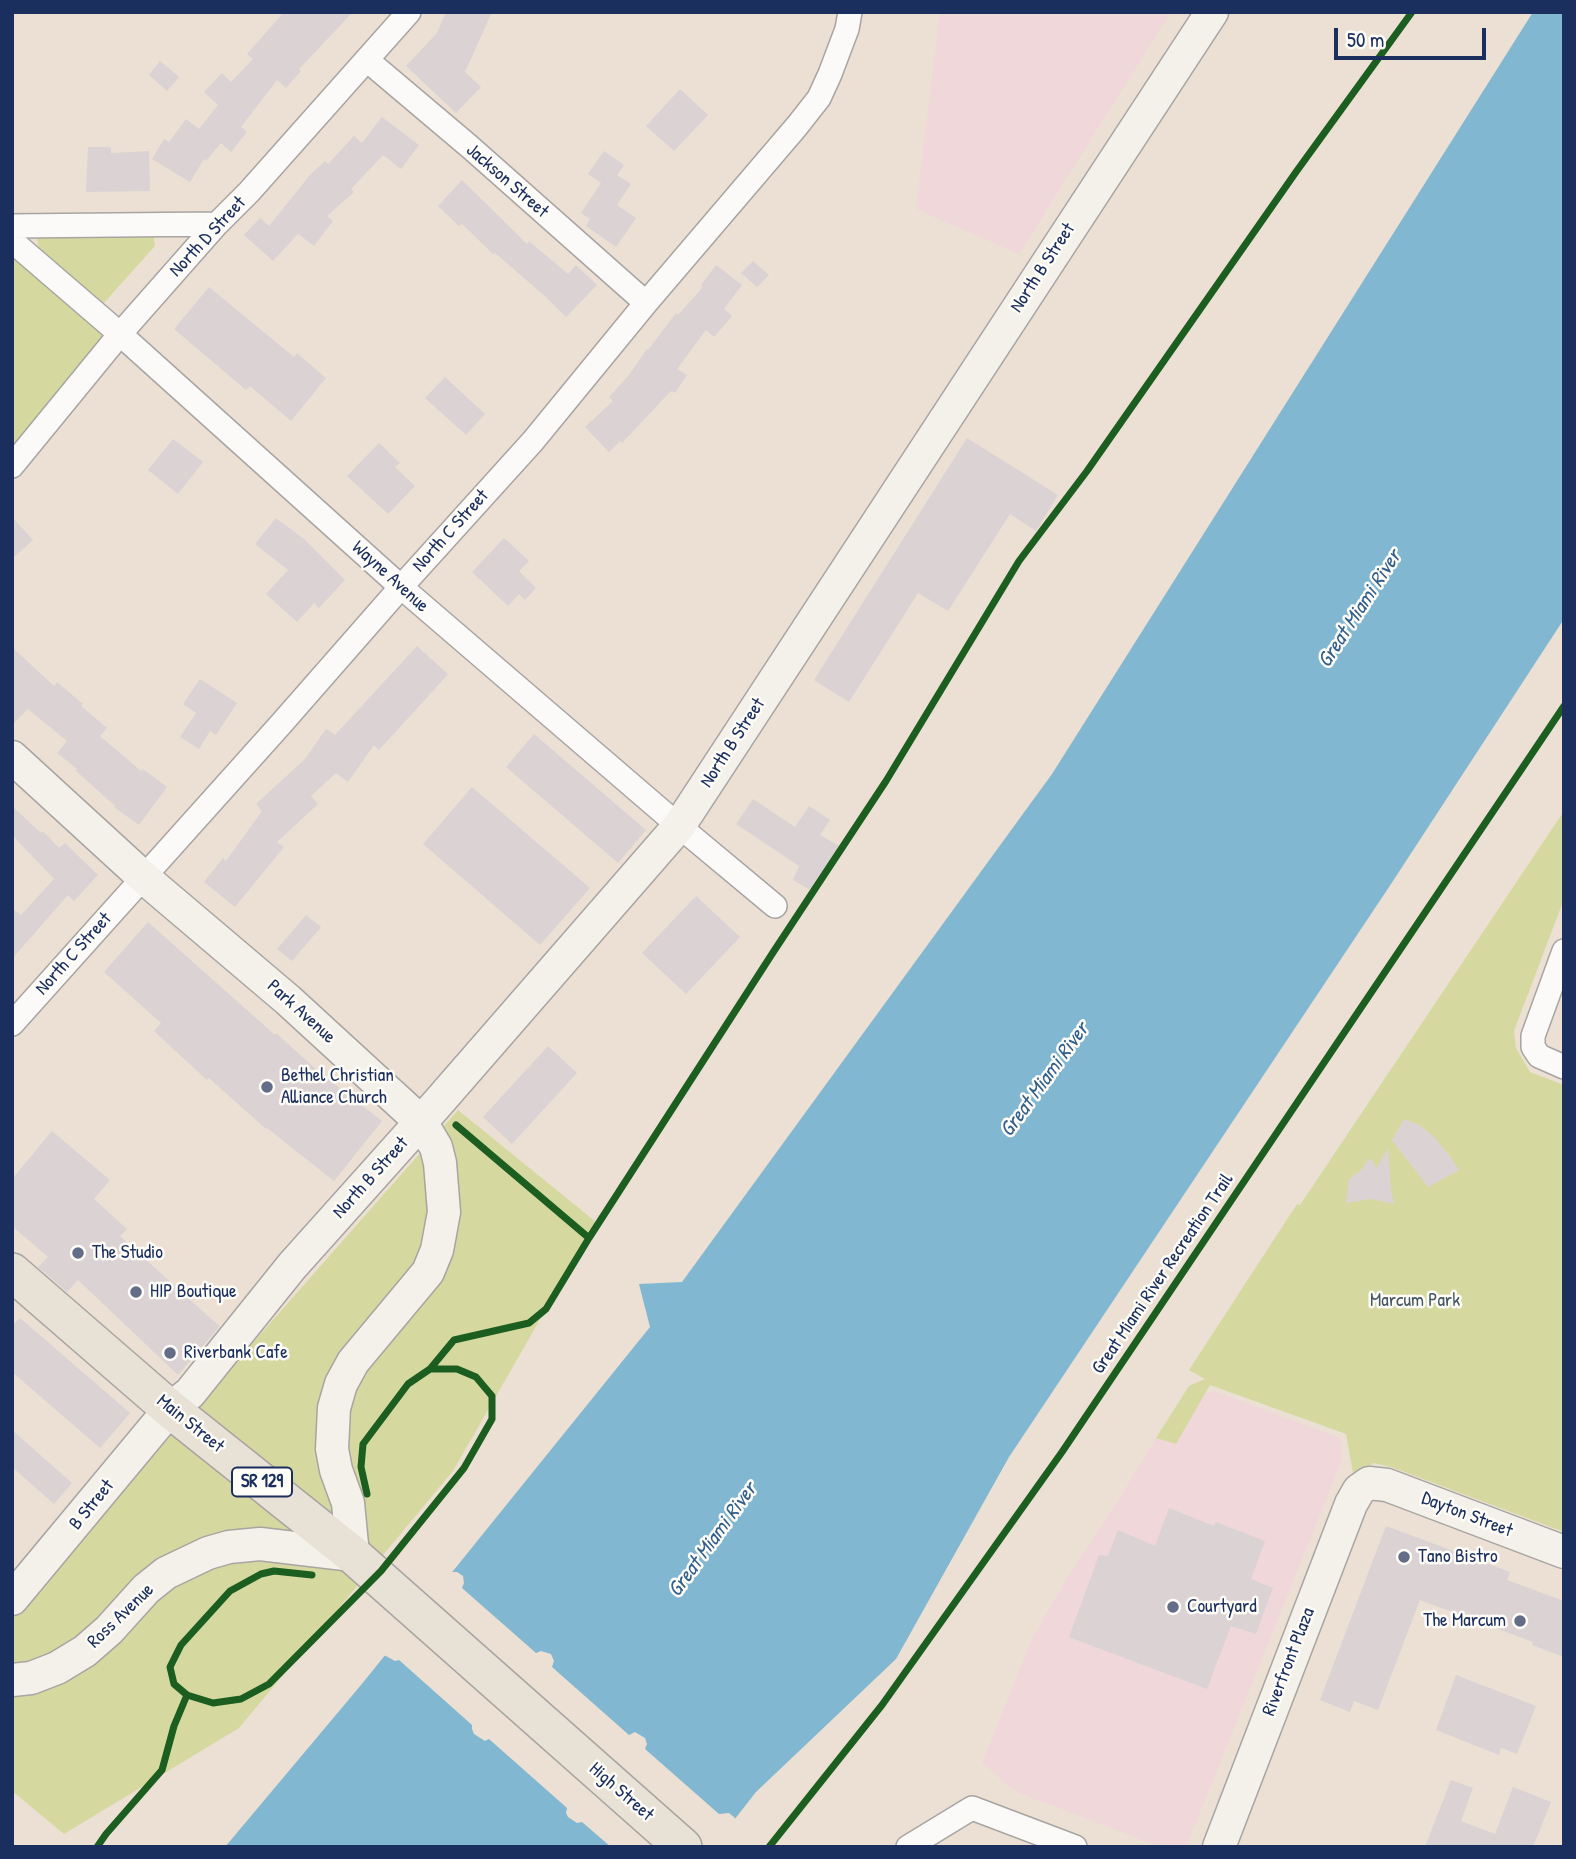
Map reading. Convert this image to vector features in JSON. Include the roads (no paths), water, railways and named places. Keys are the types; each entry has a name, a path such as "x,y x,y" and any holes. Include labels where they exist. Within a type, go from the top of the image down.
{"main road":[{"name":"North B Street","path":"170,1409 190,1393 292,1266 679,826 1212,12"},
{"name":"Park Avenue","path":"12,757 143,877 288,1000 421,1122 436,1147 444,1212 437,1250 428,1272 354,1362 341,1384 334,1408 332,1449 336,1470 348,1503 360,1562"},
{"name":"Main Street","path":"12,1272 170,1409 360,1562 559,1738"},
{"name":"B Street","path":"12,1599 170,1409"},
{"name":"Dayton Street","path":"1369,1483 1395,1488 1564,1552"},
{"name":"Riverfront Plaza","path":"1219,1847 1352,1504 1359,1490 1369,1483"},
{"name":"Ross Avenue","path":"12,1680 31,1678 57,1668 85,1651 109,1630 146,1589 166,1573 208,1553 229,1546 260,1545 360,1562"},
{"name":"High Street","path":"559,1738 683,1847"}],"street":[{"name":"North D Street","path":"12,466 120,334 217,223 249,192 409,12"},
{"name":"North C Street","path":"12,1024 533,440 819,98 847,29 850,12"},
{"name":"Jackson Street","path":"367,60 646,303"},
{"path":"12,226 217,223"},
{"name":"Wayne Avenue","path":"12,241 120,334 401,587 775,906"},
{"path":"1564,951 1533,1036 1533,1047 1539,1056 1564,1067"},
{"path":"908,1847 972,1808 1075,1847"}],"water":[{"name":"Great Miami River","path":"1533,12 1564,12 1564,619 1009,1457 896,1659 756,1792 713,1847 225,1847 361,1685 650,1327 639,1284 682,1282 1052,774"}],"place":[{"name":"Bethel Christian Alliance Church","path":"267,1087"},
{"name":"The Studio","path":"78,1253"},
{"name":"HIP Boutique","path":"136,1292"},
{"name":"Riverbank Cafe","path":"170,1353"},
{"name":"Tano Bistro","path":"1404,1557"},
{"name":"Courtyard","path":"1173,1607"},
{"name":"The Marcum","path":"1520,1621"}],"park label":[{"name":"Marcum Park","path":"1415,1301"}]}
